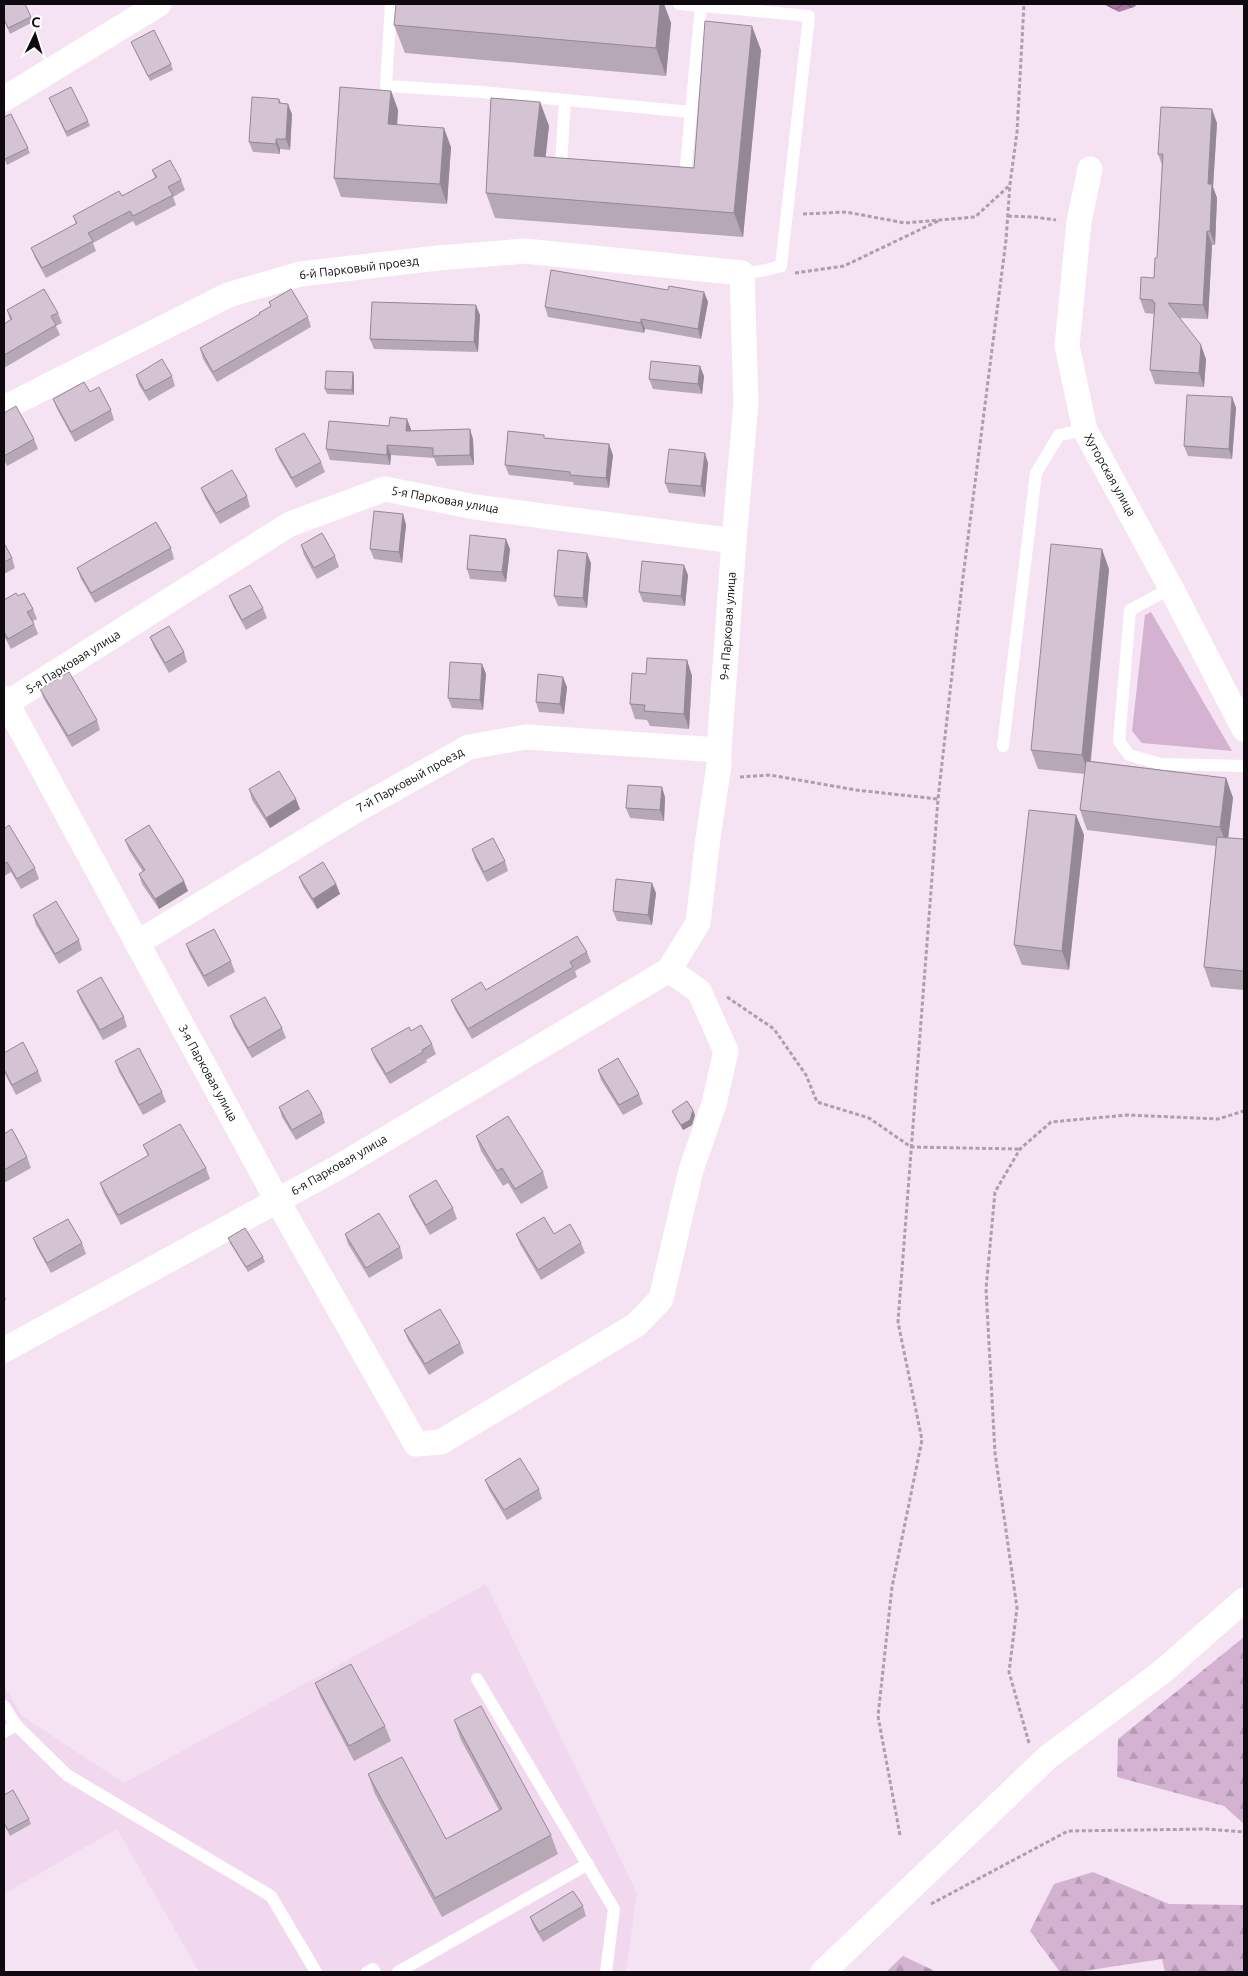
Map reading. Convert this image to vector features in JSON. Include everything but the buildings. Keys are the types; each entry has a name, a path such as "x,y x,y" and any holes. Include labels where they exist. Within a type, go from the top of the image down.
{"street":[{"path":"4,99 159,4"},
{"name":"Хуторская улица","path":"1090,168 1079,222 1067,346 1085,430 1171,588 1234,691 1244,729"},
{"name":"6-й Парковый проезд","path":"4,408 228,295 300,274 525,250 742,273"},
{"name":"9-я Парковая улица","path":"669,970 698,923 719,765 734,541 746,402 742,273"},
{"name":"5-я Парковая улица","path":"5,702 290,524 385,489 475,507 734,541"},
{"name":"3-я Парковая улица","path":"5,702 277,1200 416,1444 440,1442 636,1325 660,1300 691,1170 714,1104 726,1051 699,991"},
{"name":"7-й Парковый проезд","path":"137,943 353,812 469,748 526,737 719,750"},
{"path":"669,970 699,991"},
{"name":"6-я Парковая улица","path":"4,1350 337,1168 669,970"},
{"path":"823,1972 1048,1757 1162,1672 1244,1600"}],"lane":[{"path":"391,4 386,86 482,92 691,112"},
{"path":"679,4 737,6 809,16 781,266 762,271 742,273"},
{"path":"666,174 685,176 701,6"},
{"path":"565,101 562,165 580,166"},
{"path":"1003,746 1036,473 1059,434 1085,430"},
{"path":"1171,588 1130,610 1120,741 1129,755 1161,764 1244,766"},
{"path":"477,1679 614,1908 606,1972"},
{"path":"4,1706 16,1725 67,1775 271,1896 316,1972"},
{"path":"4,1732 16,1725"},
{"path":"398,1972 588,1864"},
{"path":"367,1972 373,1969 374,1972"}],"path":[{"path":"900,1835 878,1716 892,1587 922,1440 898,1322 938,799 962,585 1008,216 1017,132 1024,4"},
{"path":"787,215 846,212 905,223 974,217 1010,184"},
{"path":"1008,216 1034,217"},
{"path":"790,274 844,266 941,220"},
{"path":"717,778 770,775 856,790 938,799"},
{"path":"699,991 730,998 774,1029 806,1075 817,1102 869,1118 911,1147 1020,1149"},
{"path":"1036,1769 1009,1672 1017,1608 995,1453 986,1289 995,1192 1020,1149 1051,1122 1127,1115 1218,1119 1244,1111"},
{"path":"924,1908 1068,1832 1206,1829 1244,1832"}],"shaded area":[{"path":"486,1584 637,1893 626,1972 199,1972 117,1829 4,1894 4,1685 22,1716 124,1783"}],"green space":[{"path":"1151,612 1232,751 1142,743 1132,731 1145,615"},
{"path":"1244,1637 1244,1824 1224,1806 1117,1777 1118,1739"},
{"path":"1093,1872 1169,1904 1244,1905 1244,1972 1165,1972 1162,1959 1077,1972 1060,1972 1030,1931 1054,1884"},
{"path":"903,1956 937,1972 886,1972"}],"water":[{"path":"1103,4 1138,4 1119,12"}]}
